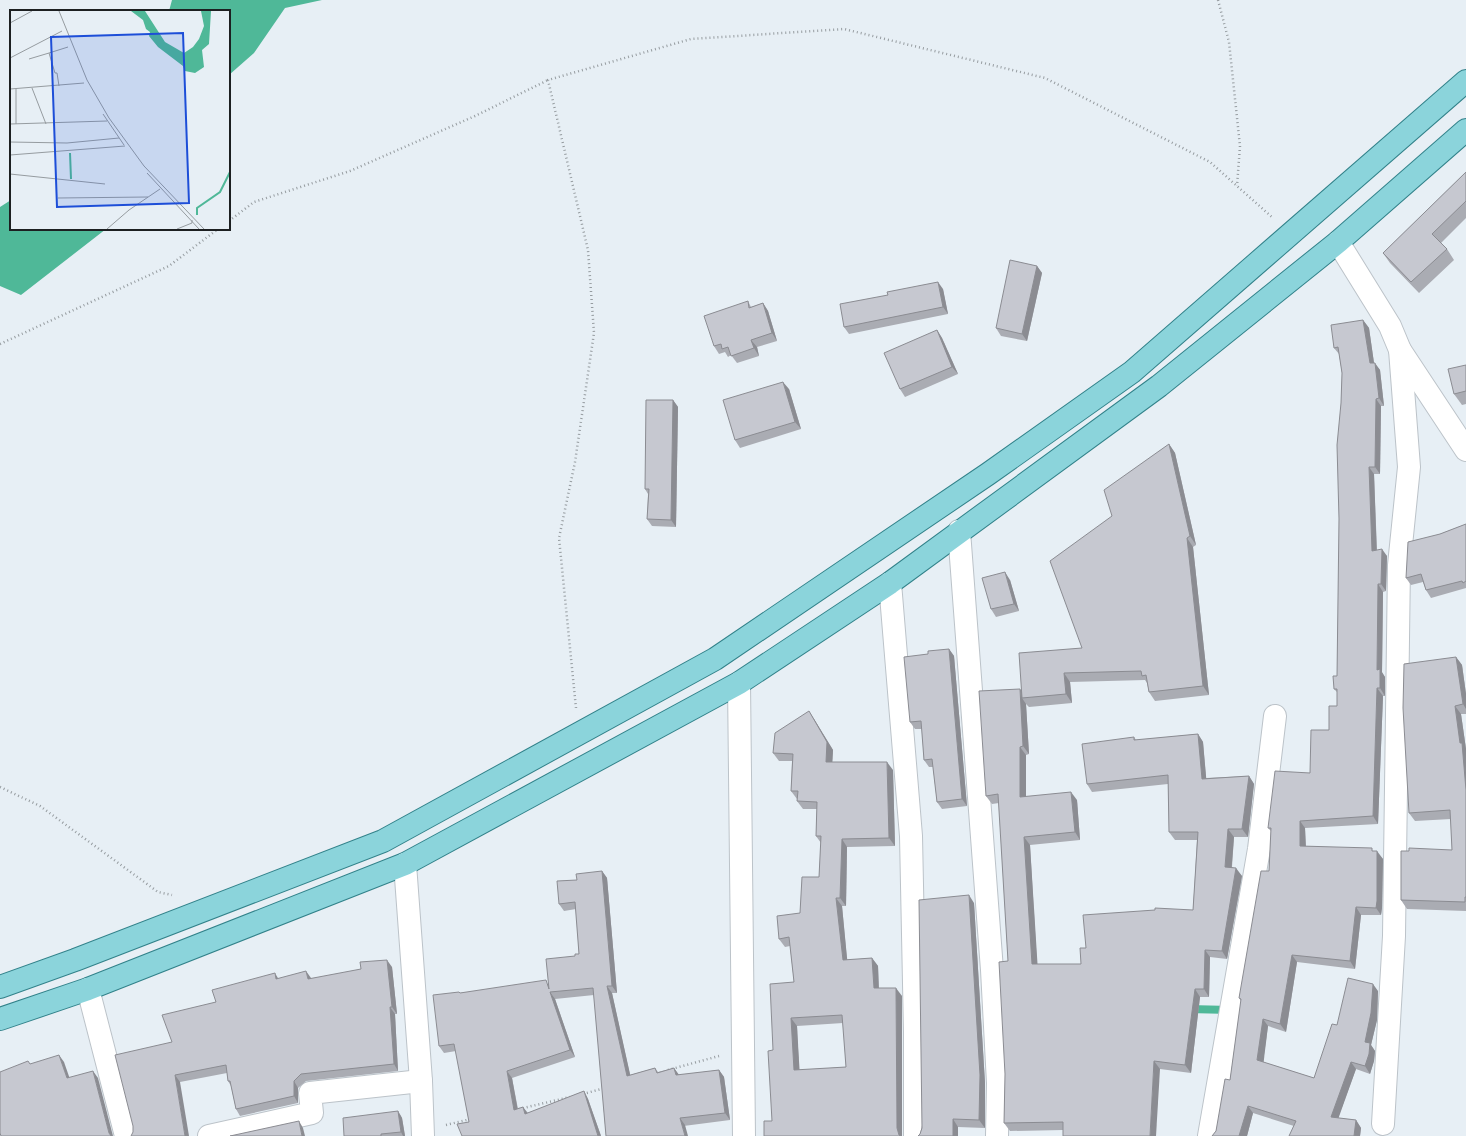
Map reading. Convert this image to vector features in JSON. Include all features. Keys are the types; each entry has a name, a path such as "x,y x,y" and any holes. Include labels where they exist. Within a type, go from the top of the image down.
{"main road":[{"path":"0,987 75,960 383,841 716,659 988,474 1132,372 1466,81"},
{"path":"0,1019 88,989 405,864 739,684 890,583 1159,386 1338,242 1466,130"}],"street":[{"path":"1338,242 1390,326 1400,350 1466,450"},
{"path":"1383,1124 1394,936 1399,565 1409,467 1400,350"},
{"path":"959,531 992,970 998,1083 997,1136"},
{"path":"890,583 911,836 915,1032 915,1136"},
{"path":"739,684 744,1136"},
{"path":"1209,1136 1259,850 1274,716"},
{"path":"405,864 421,1082 423,1133"},
{"path":"88,989 126,1136"},
{"path":"209,1136 312,1113 310,1093 421,1082"}],"path":[{"path":"1218,0 1229,42 1240,146 1237,186"},
{"path":"230,220 254,202 350,171 475,116 548,80 692,39 844,29 1045,78 1210,162 1290,233"},
{"path":"548,80 588,250 594,333 575,462 559,538 579,735"},
{"path":"0,344 169,266 217,230"},
{"path":"0,787 40,806 158,892 173,895"},
{"path":"662,1072 744,1048"},
{"path":"580,1095 610,1086"},
{"path":"512,1110 572,1096"},
{"path":"423,1133 475,1119"}],"shaded area":[{"path":"172,0 322,0 285,8 254,53 230,74 230,10 169,10"},
{"path":"10,201 10,230 105,230 21,295 0,286 0,207"}],"building":[{"path":"1466,172 1466,201 1432,234 1447,249 1411,282 1383,253"},
{"path":"1010,260 1037,266 1022,334 996,328"},
{"path":"938,282 943,307 844,327 840,304 888,295 887,292"},
{"path":"748,301 749,308 763,303 772,333 751,340 754,348 731,356 728,347 722,349 721,344 714,346 704,316"},
{"path":"1363,320 1370,363 1375,363 1379,398 1376,399 1375,467 1369,467 1372,551 1382,549 1381,584 1378,584 1377,670 1380,669 1380,688 1377,688 1373,816 1300,821 1300,846 1372,848 1372,851 1377,851 1376,908 1356,907 1350,961 1292,955 1280,1024 1263,1019 1257,1060 1314,1078 1332,1024 1337,1025 1348,978 1373,984 1371,1013 1365,1042 1370,1043 1369,1054 1365,1066 1351,1062 1331,1117 1356,1120 1354,1136 1289,1136 1296,1121 1248,1106 1239,1136 1212,1136 1216,1131 1225,1079 1230,1080 1241,999 1239,998 1261,871 1269,871 1271,828 1268,828 1275,771 1310,773 1311,730 1329,730 1329,706 1337,706 1337,689 1334,689 1333,676 1337,676 1339,519 1337,445 1342,373 1338,347 1334,348 1331,325"},
{"path":"937,330 952,367 900,389 884,353"},
{"path":"1466,365 1466,391 1454,394 1448,369"},
{"path":"783,382 795,422 735,440 723,400"},
{"path":"646,400 673,400 671,520 647,519 649,489 645,489"},
{"path":"1169,444 1190,536 1187,538 1203,686 1149,692 1146,675 1142,676 1141,671 1064,673 1066,694 1022,698 1019,653 1082,648 1050,561 1112,516 1104,490"},
{"path":"1466,524 1466,581 1463,583 1462,581 1426,590 1421,574 1406,578 1408,542 1440,534"},
{"path":"1005,572 1014,604 991,609 982,578"},
{"path":"949,649 962,799 937,802 932,759 924,760 921,721 910,722 904,657 928,654 928,651"},
{"path":"1456,657 1463,704 1455,706 1460,743 1462,743 1466,790 1465,902 1401,900 1401,851 1409,851 1409,848 1452,850 1450,810 1409,813 1403,708 1404,664"},
{"path":"1020,689 1023,746 1020,747 1020,797 1071,792 1075,832 1024,837 1032,964 1081,964 1080,948 1086,948 1083,915 1155,910 1155,908 1193,910 1198,832 1169,832 1168,775 1087,784 1082,744 1134,737 1134,740 1198,734 1202,779 1249,776 1242,829 1228,829 1225,867 1236,868 1222,951 1205,950 1204,989 1195,989 1185,1065 1154,1061 1150,1136 1063,1136 1063,1122 1004,1123 1005,1074 999,962 1008,961 998,794 986,796 979,691"},
{"path":"809,711 827,742 826,762 887,762 889,838 842,839 840,898 836,898 843,960 872,958 874,988 896,988 897,1128 900,1136 764,1136 764,1121 772,1121 768,1051 773,1050 770,984 794,982 789,937 779,939 777,916 800,913 802,877 819,877 821,836 816,836 817,802 797,801 798,791 791,791 793,754 773,753 775,733","holes":["842,1015 846,1067 794,1070 791,1018"]},
{"path":"602,871 612,986 607,986 627,1076 655,1068 657,1073 674,1068 676,1075 719,1070 725,1113 680,1118 685,1136 606,1136 593,988 550,992 570,1050 507,1071 514,1110 523,1107 525,1114 584,1091 598,1136 462,1136 457,1124 469,1122 454,1044 439,1046 433,995 460,993 546,980 549,989 546,959 575,956 575,954 579,954 575,902 559,904 557,881 577,880 576,874"},
{"path":"969,895 980,1075 979,1120 953,1119 953,1136 918,1136 922,1128 919,900"},
{"path":"387,960 392,1007 390,1007 394,1064 301,1074 294,1081 294,1096 236,1109 230,1081 228,1081 226,1065 175,1075 185,1136 131,1136 133,1126 115,1055 172,1042 162,1015 216,1002 212,990 275,973 276,979 306,971 308,979 361,969 360,962"},
{"path":"59,1055 67,1078 93,1071 111,1136 1,1136 0,1072 28,1061 30,1064"},
{"path":"398,1111 401,1132 381,1134 381,1136 344,1136 343,1118"},
{"path":"299,1121 302,1136 230,1136"}],"waterway":[{"path":"1188,1009 1231,1010"}]}
